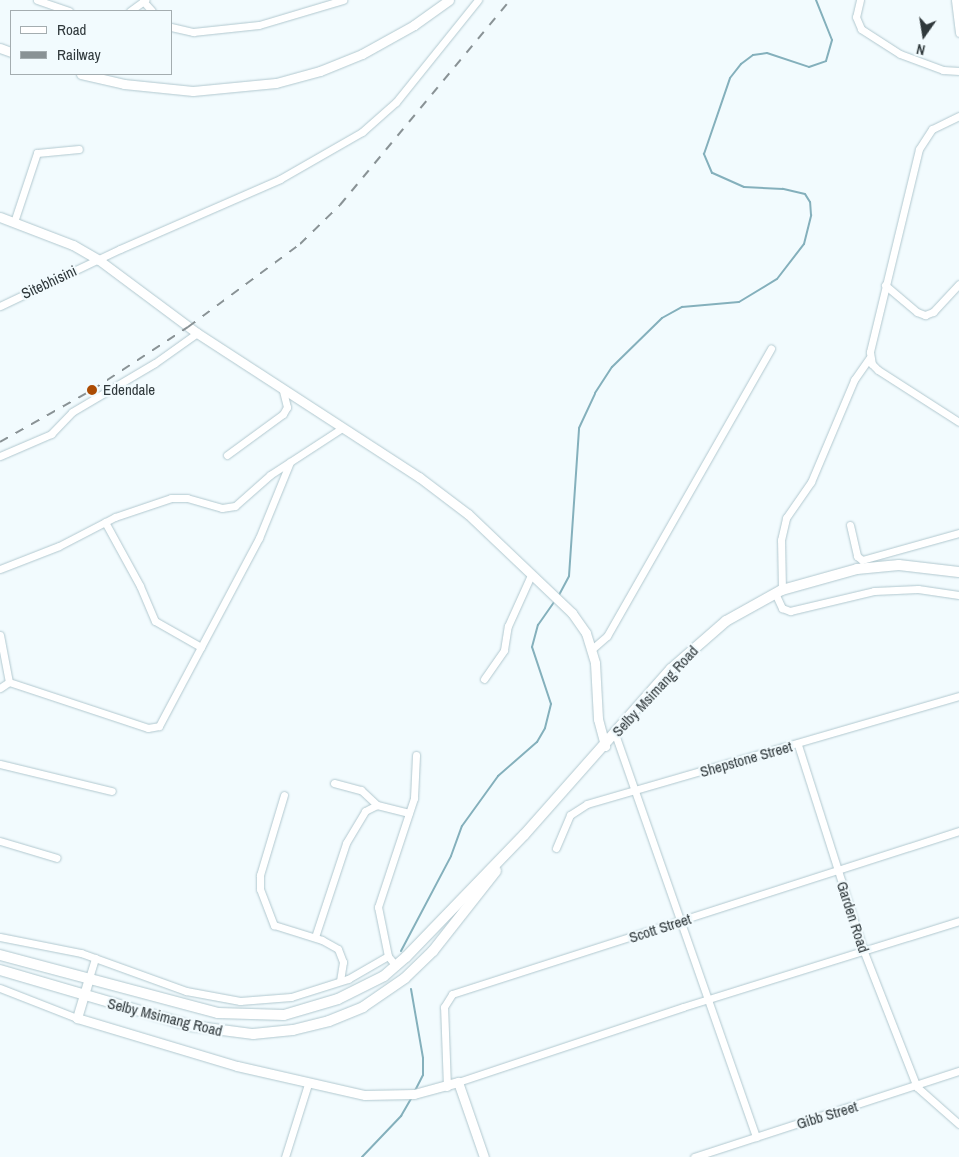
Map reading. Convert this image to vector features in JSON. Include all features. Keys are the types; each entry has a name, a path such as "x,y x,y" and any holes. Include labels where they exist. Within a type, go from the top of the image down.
{"main road":[{"name":"Selby Msimang Road","path":"0,955 218,1013 266,1016 302,1011 338,1000 365,987 396,966 524,834 671,669 708,635 778,592 857,569 899,565 959,572"},
{"name":"Selby Msimang Road","path":"0,970 83,996 221,1032 277,1032 329,1021 363,1007 418,968 524,834"}],"street":[{"path":"37,0 66,10"},
{"path":"172,27 193,32 259,25 343,0"},
{"path":"90,75 193,91 276,83 320,71 362,54 414,26 449,0"},
{"name":"Sitebhisini","path":"0,306 280,179 362,132 396,102 478,0"},
{"path":"860,0 856,17 860,29 900,54 943,70 959,71"},
{"path":"954,0 959,33"},
{"path":"131,10 144,1"},
{"path":"959,116 932,129 918,149 885,284 870,357 854,380 811,482 786,518 781,540 778,592 782,608 790,611 874,591 918,589 959,594"},
{"path":"14,222 37,153 79,149"},
{"path":"0,218 79,248 99,260 197,333 283,391 451,498 572,613 586,633 592,649 598,719 604,746"},
{"path":"885,284 917,312 925,315 933,312 959,284"},
{"path":"0,456 51,434 72,412 155,363 197,333"},
{"path":"592,649 609,633 772,348"},
{"path":"870,357 872,364 888,378 959,422"},
{"path":"227,455 283,414 287,407 283,391"},
{"path":"0,569 59,546 105,522 176,497 229,508 290,462 342,428"},
{"path":"8,682 153,729 162,723 275,505 290,462"},
{"path":"105,522 140,586 155,621 201,648"},
{"path":"850,525 859,558 872,558 959,533"},
{"path":"897,551 899,565"},
{"path":"484,680 504,650 508,626 535,579"},
{"path":"0,635 8,682"},
{"path":"0,688 8,682"},
{"name":"Shepstone Street","path":"556,848 567,820 579,807 798,745 959,696"},
{"path":"615,734 682,920 756,1136"},
{"name":"Garden Road","path":"798,745 864,952 917,1086"},
{"path":"396,966 388,956 378,908 409,813 416,785 416,755"},
{"path":"0,764 112,791"},
{"path":"334,783 361,790 377,805 409,813"},
{"path":"284,795 260,875 260,889 274,924 316,937 334,946 340,952 343,962 340,981"},
{"path":"316,937 352,830 365,811 377,805"},
{"name":"Scott Street","path":"447,1087 444,1025 448,996 959,831"},
{"path":"0,841 57,858"},
{"path":"0,988 77,1018 308,1084 364,1095 398,1096 447,1087 708,999 864,952 959,920"},
{"path":"0,937 95,958 186,991 240,1001 282,999 340,981 388,956"},
{"path":"77,1018 95,958"},
{"name":"Gibb Street","path":"694,1157 959,1071"},
{"path":"458,1082 484,1157"},
{"path":"285,1157 308,1084"},
{"path":"917,1086 959,1124"}],"waterway":[{"path":"559,595 569,576 579,428 595,393 612,367 662,318 682,307 739,302 777,279 804,244 811,215 810,202 805,194 783,189 744,187 712,173 704,154 730,78 741,64 753,55 767,53 809,67 826,61 832,40 816,0"},
{"path":"401,951 451,856 462,826 498,776 537,742 545,728 551,704 532,647 538,625 555,601"},
{"path":"411,989 423,1058 423,1075 415,1091"},
{"path":"362,1157 401,1116 412,1097"}],"railway":[{"path":"0,442 92,390 188,327 300,244 340,205 510,0"}],"place":[{"name":"Edendale","path":"92,390"}]}
